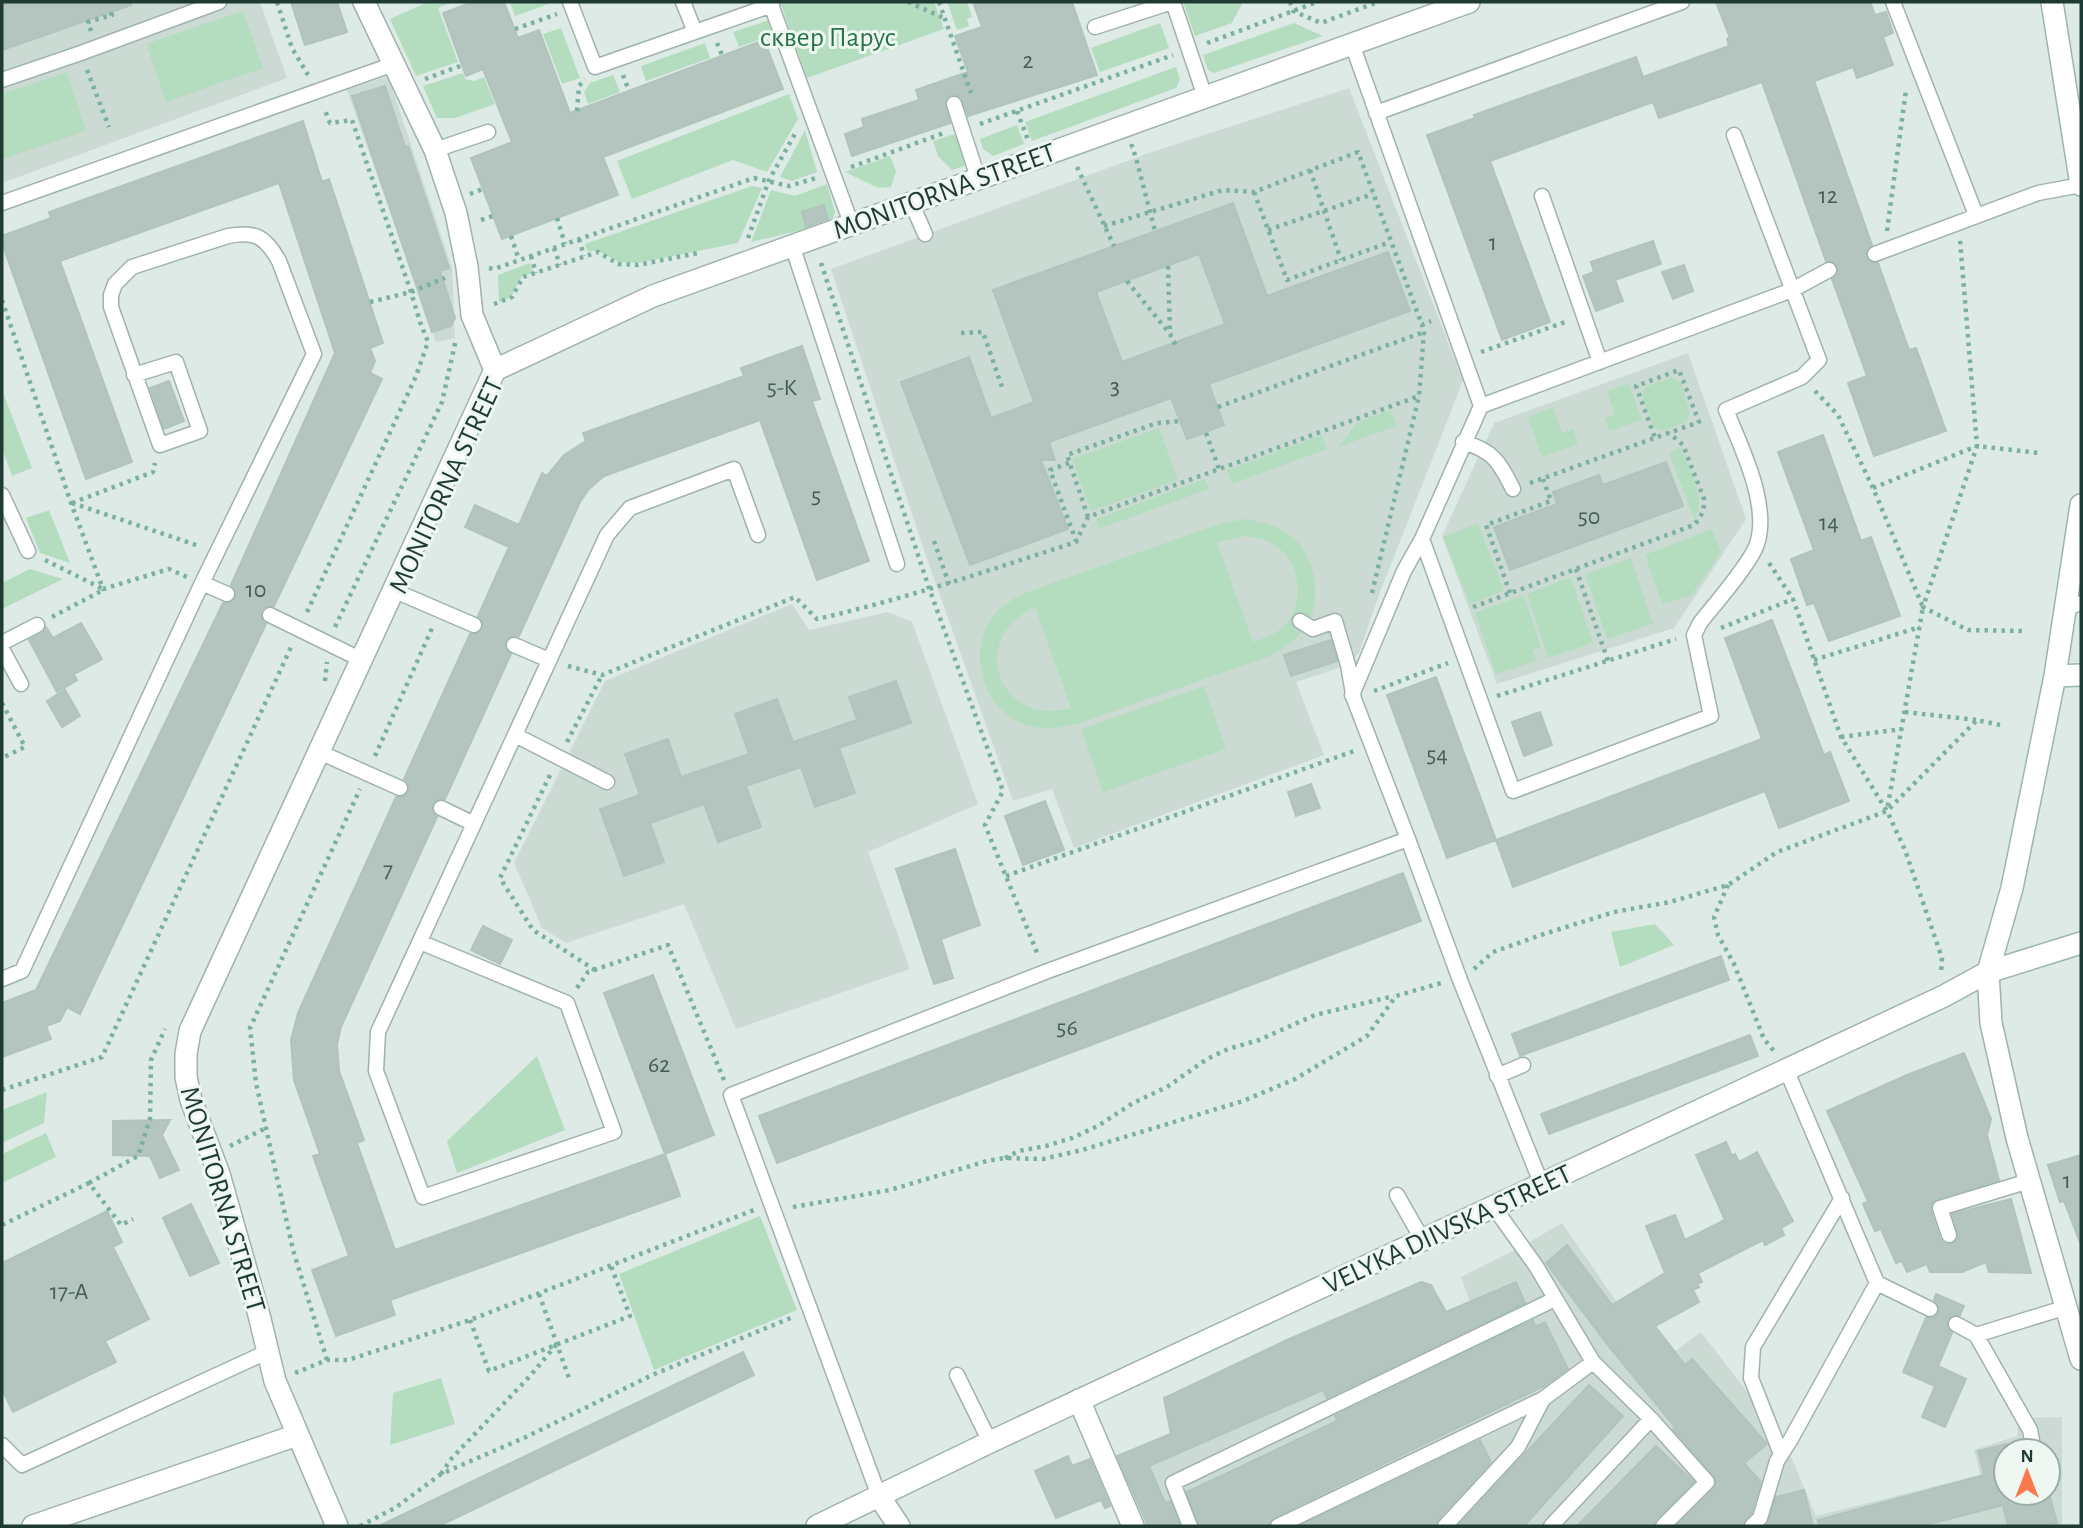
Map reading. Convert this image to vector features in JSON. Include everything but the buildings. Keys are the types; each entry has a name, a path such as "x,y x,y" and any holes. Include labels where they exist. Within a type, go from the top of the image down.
{"street":[{"name":"MONITORNA STREET","path":"338,1526 275,1381 219,1174 191,1100 186,1077 186,1054 190,1031 495,370 653,296 1469,2"},
{"path":"2052,2 2081,185"},
{"path":"366,3 435,150 456,213 467,267 472,315 495,370"},
{"path":"2080,1351 2029,1181 1991,1023 1988,972 2012,888 2055,676 2074,606 2081,505"},
{"path":"2055,676 2081,675"},
{"name":"VELYKA DIIVSKA STREET","path":"817,1526 1079,1400 1944,996 1988,972 2081,943"},
{"path":"1079,1400 1133,1526"},
{"path":"33,1526 297,1435"},
{"path":"879,1496 900,1526"}],"lane":[{"path":"2,80 219,2"},
{"path":"683,2 695,32"},
{"path":"1096,27 1173,2 1205,97"},
{"path":"1376,113 1682,2"},
{"path":"1894,2 1976,215"},
{"path":"572,5 595,67 771,3 851,223"},
{"path":"1352,44 1481,406"},
{"path":"2,203 394,64"},
{"path":"954,104 978,178"},
{"path":"435,150 488,132"},
{"path":"1422,539 1513,790 1711,716 1694,635 1757,545 1761,510 1746,460 1726,410 1802,377 1819,360 1734,135"},
{"path":"1880,251 2038,193 2081,185"},
{"path":"1542,196 1600,362"},
{"path":"912,202 926,234"},
{"path":"2,979 22,971 202,583 314,354 279,261 271,247 258,236 242,233 228,236 132,267 122,274 115,284 111,307 134,375 160,445 200,431 176,362 134,375"},
{"path":"792,245 898,564"},
{"path":"1353,697 1404,571 1422,539 1481,406 1792,290 1829,271"},
{"path":"1463,442 1483,448 1499,462 1513,489"},
{"path":"420,942 566,1003 614,1132 423,1197 376,1071 378,1032 607,534 630,508 734,469 758,535"},
{"path":"2,495 28,551"},
{"path":"202,583 227,594"},
{"path":"395,590 474,625"},
{"path":"270,615 362,660"},
{"path":"1300,621 1313,629 1335,621 1348,666 1353,697 1460,981 1541,1183"},
{"path":"2,643 37,625"},
{"path":"514,645 549,660"},
{"path":"2,649 21,684"},
{"path":"515,735 607,782"},
{"path":"319,752 400,788"},
{"path":"441,808 474,824"},
{"path":"879,1496 731,1095 1045,972 1408,839"},
{"path":"1497,1076 1523,1065"},
{"path":"1786,1069 1877,1283 1930,1309"},
{"path":"1949,1235 1940,1208 2029,1181"},
{"path":"1397,1195 1422,1239"},
{"path":"1781,1454 1751,1378 1753,1347 1842,1198"},
{"path":"1493,1206 1536,1266 1593,1362 1651,1419 1707,1482 1663,1526"},
{"path":"1757,1523 1781,1454 1877,1283"},
{"path":"1190,1526 1173,1483 1555,1299"},
{"path":"1976,1335 2067,1307"},
{"path":"1956,1324 1976,1335 2030,1430 2031,1437"},
{"path":"2,1445 22,1465 269,1352"},
{"path":"1279,1526 1543,1399 1593,1362"},
{"path":"957,1375 990,1442"},
{"path":"1445,1526 1518,1447 1543,1399"},
{"path":"1551,1526 1651,1419"}],"path":[{"path":"2,1090 102,1057 416,376 428,342 352,120 330,123 317,90 292,48 277,2"},
{"path":"908,2 945,19"},
{"path":"939,2 973,97"},
{"path":"1290,2 1293,11 1321,23 1378,2"},
{"path":"370,303 411,292 476,264 494,269 754,178 789,186 834,173 962,127 1017,111 1317,2"},
{"path":"515,29 572,5"},
{"path":"99,20 112,15 110,12"},
{"path":"1880,251 1912,48"},
{"path":"81,53 108,127"},
{"path":"417,81 463,65"},
{"path":"577,111 579,86 595,67"},
{"path":"732,267 745,246 769,180 810,107"},
{"path":"1017,111 1034,158"},
{"path":"1121,150 1132,146 1155,231"},
{"path":"1104,226 1223,190 1254,192 1357,152 1424,332 1419,396 1370,601"},
{"path":"1067,169 1088,162"},
{"path":"1077,166 1114,246"},
{"path":"1310,170 1341,260"},
{"path":"1254,192 1287,280 1390,242"},
{"path":"1268,230 1373,194"},
{"path":"557,218 565,244"},
{"path":"1887,811 1923,607 1977,446 1959,222"},
{"path":"511,236 519,260"},
{"path":"579,239 584,256"},
{"path":"554,248 559,265"},
{"path":"486,307 512,297 523,277 598,252 618,264 638,265 705,251"},
{"path":"531,256 536,273"},
{"path":"819,257 929,588 1003,790 985,825 1045,972"},
{"path":"1168,266 1170,334"},
{"path":"1127,281 1170,334 1175,347"},
{"path":"2,300 103,589"},
{"path":"1422,325 1448,313"},
{"path":"1464,358 1585,315"},
{"path":"961,333 983,332 1002,387"},
{"path":"1218,407 1424,332"},
{"path":"328,643 442,402 457,335"},
{"path":"1513,489 1669,433 1699,422 1679,370 1636,386 1655,438"},
{"path":"1802,377 1838,415 1873,488 1923,607 1968,630 2022,631"},
{"path":"549,660 602,675 795,597 817,619 883,604 949,584 1076,542 1088,517 1419,396"},
{"path":"1088,517 1067,455 1157,422 1180,421"},
{"path":"1206,433 1219,469"},
{"path":"1473,607 1694,525 1700,517 1704,499 1683,445 1669,433"},
{"path":"71,503 153,472 160,445"},
{"path":"1873,488 1977,446 2039,453"},
{"path":"1069,463 1049,472 1076,542"},
{"path":"1510,593 1486,525 1551,501 1543,478"},
{"path":"71,503 217,553"},
{"path":"934,541 949,584"},
{"path":"1757,545 1793,599 1841,737 1887,811 1905,850 1942,958 1940,983"},
{"path":"28,551 103,589"},
{"path":"37,625 103,589 169,569 202,583"},
{"path":"1576,569 1608,661"},
{"path":"1480,702 1694,635 1704,635 1793,599"},
{"path":"327,1360 293,1250 256,1083 250,1028 440,611"},
{"path":"1814,660 1920,627"},
{"path":"1353,697 1464,657"},
{"path":"594,970 533,930 500,878 602,675"},
{"path":"2,703 24,747 2,758"},
{"path":"1905,712 2000,725"},
{"path":"275,1381 327,1360 348,1360 470,1320 771,1204 787,1208 890,1190 1072,1138 1167,1087 1208,1059 1315,1015 1396,996 1427,985 1460,981 1493,952 1614,912 1670,902 1728,885 1777,852 1887,811 1977,720"},
{"path":"1841,737 1902,729"},
{"path":"1006,876 1371,745"},
{"path":"1728,885 1714,917 1718,935 1734,964 1764,1039 1786,1069"},
{"path":"566,1003 588,972 668,945 731,1095"},
{"path":"1004,1158 1043,1159 1082,1150 1243,1101 1295,1079 1367,1036 1396,996"},
{"path":"219,1174 224,1149 266,1128"},
{"path":"2,1225 89,1183 121,1225"},
{"path":"115,1228 133,1219"},
{"path":"470,1320 489,1371 557,1345 630,1317 611,1266"},
{"path":"539,1294 569,1378"},
{"path":"360,1526 395,1508 441,1474 526,1437 652,1376 810,1310"},
{"path":"441,1474 452,1458 557,1345"}],"shaded area":[{"path":"2,2 260,2 287,78 2,183"},
{"path":"388,76 452,268 455,338 436,342 347,90"},
{"path":"1349,88 1463,381 1380,592 1359,653 1348,665 1296,682 1324,755 1074,848 1052,789 1013,801 926,556 831,269 1149,153"},
{"path":"1688,353 1746,519 1674,628 1497,684 1442,536 1494,423"},
{"path":"792,604 809,630 888,612 912,622 978,804 868,852 910,969 736,1029 684,904 566,943 542,928 514,863 605,681"},
{"path":"1562,1223 1659,1363 1701,1332 1784,1440 1816,1516 1980,1475 1974,1450 1992,1444 1992,1507 2062,1507 2062,1526 1148,1526 1119,1455 1470,1302 1461,1277"},
{"path":"2062,1417 2062,1437 2014,1437 2017,1436 2019,1418"}],"green space":[{"path":"428,2 452,2 438,8 458,62 416,76 390,19"},
{"path":"510,2 551,2 551,3 515,16"},
{"name":"сквер Парус","path":"780,2 934,2 944,29 807,78"},
{"path":"947,2 967,2 972,17 967,19 969,26 957,30"},
{"path":"1183,2 1243,2 1232,23 1195,36"},
{"path":"243,11 263,68 166,102 146,44"},
{"path":"769,20 775,34 739,47 733,32"},
{"path":"1160,23 1169,48 1100,72 1091,48"},
{"path":"1294,23 1323,36 1214,73 1208,70 1203,55"},
{"path":"561,28 580,78 562,84 543,34"},
{"path":"705,43 710,58 646,81 641,66"},
{"path":"1176,67 1180,79 1176,88 1032,141 1025,122"},
{"path":"67,72 86,131 2,159 2,94"},
{"path":"463,73 465,79 474,81 484,77 495,104 455,118 437,118 423,86"},
{"path":"613,75 620,92 588,104 584,92 590,83"},
{"path":"789,94 798,119 767,172 733,160 632,199 617,161"},
{"path":"1017,125 1024,144 993,156 983,149 980,139"},
{"path":"805,130 817,172 792,181 780,177"},
{"path":"958,133 965,157 964,166 952,170 938,156 933,141"},
{"path":"890,156 896,171 891,187 878,188 845,172"},
{"path":"827,184 835,212 831,225 824,205 801,212 806,229 751,242 771,190 795,196"},
{"path":"752,186 762,188 738,243 638,263 619,262 596,250 588,252 585,244"},
{"path":"530,263 533,273 522,276 511,297 499,302 498,275"},
{"path":"1672,377 1681,383 1690,413 1686,422 1663,431 1654,427 1642,395 1645,387"},
{"path":"1629,383 1642,420 1609,431 1605,418 1615,415 1607,391"},
{"path":"2,390 32,468 12,476 2,448"},
{"path":"1553,407 1562,433 1573,429 1578,444 1542,457 1528,417"},
{"path":"1391,410 1397,426 1338,447 1358,422"},
{"path":"1159,428 1178,480 1091,511 1072,459"},
{"path":"1322,435 1327,449 1232,484 1227,470"},
{"path":"1680,447 1698,493 1698,511 1694,519 1669,452"},
{"path":"1205,479 1209,489 1099,529 1096,519"},
{"path":"49,510 70,563 40,553 26,518"},
{"path":"1246,519 1275,527 1291,536 1306,555 1314,578 1315,602 1307,625 1290,643 1270,656 1077,724 1051,728 1034,727 1017,721 1003,711 992,698 980,665 980,647 985,630 994,615 1006,604 1030,591 1222,523","holes":["1246,536 1265,540 1281,550 1294,569 1298,591 1297,603 1287,623 1275,633 1253,642 1217,542","1035,607 1071,708 1046,710 1025,705 1010,693 1000,677 997,658 1001,639 1014,622"]},
{"path":"1478,523 1504,591 1470,604 1443,537"},
{"path":"1712,529 1721,552 1691,596 1662,604 1645,555"},
{"path":"1631,558 1653,624 1607,639 1585,574"},
{"path":"30,569 63,579 2,609 2,583"},
{"path":"1571,577 1593,643 1548,658 1527,594"},
{"path":"1524,595 1541,647 1533,650 1536,661 1496,674 1475,613"},
{"path":"1204,686 1226,749 1103,792 1081,729"},
{"path":"1655,924 1674,945 1620,967 1611,932"},
{"path":"537,1056 565,1130 457,1173 447,1141"},
{"path":"47,1092 44,1123 2,1143 2,1110"},
{"path":"46,1133 56,1157 2,1183 2,1154"},
{"path":"760,1216 797,1310 654,1370 619,1274"},
{"path":"441,1378 455,1424 390,1445 393,1393"}]}
